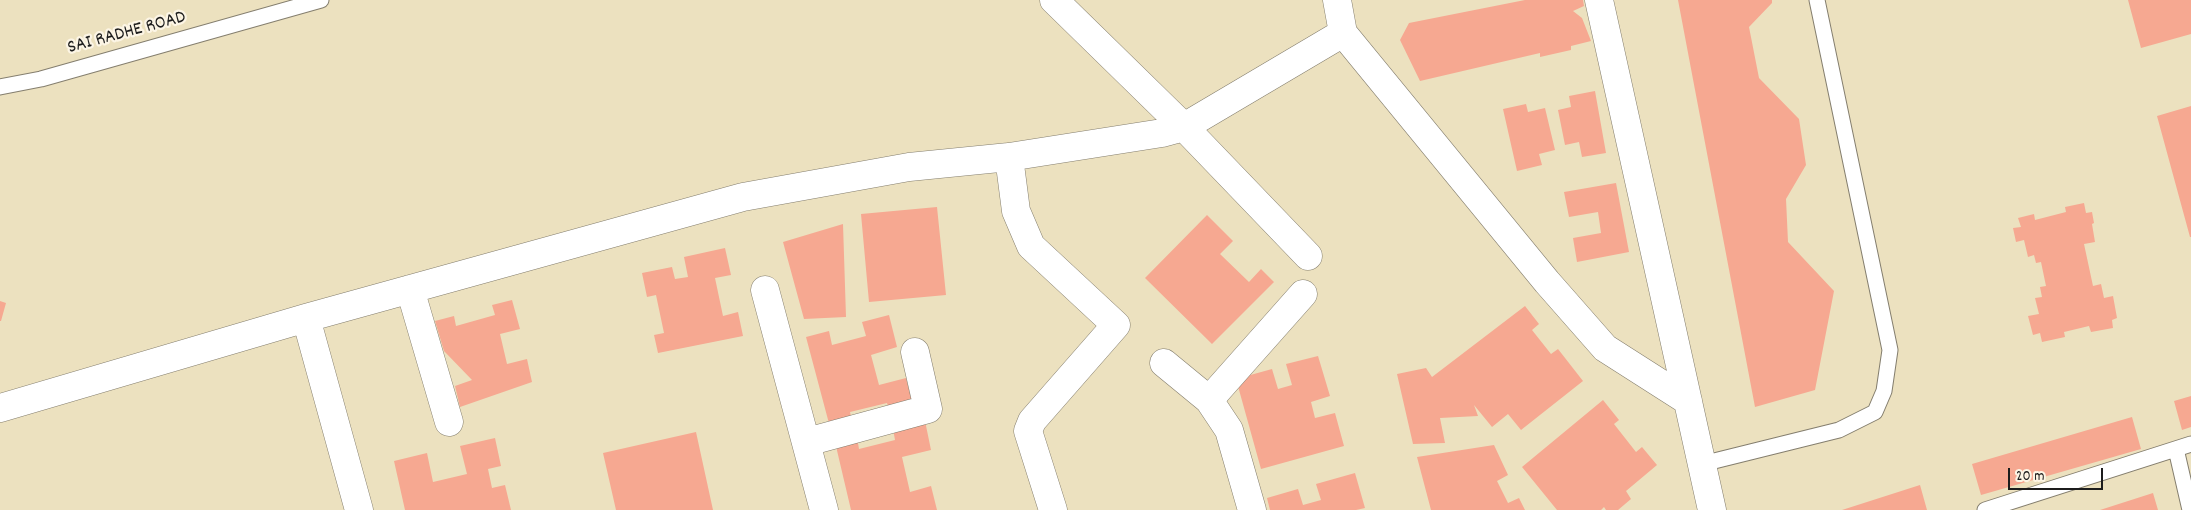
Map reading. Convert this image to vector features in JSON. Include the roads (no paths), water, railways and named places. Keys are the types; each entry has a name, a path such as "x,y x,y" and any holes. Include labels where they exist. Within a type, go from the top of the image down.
{"street":[{"path":"1054,0 1184,127 1308,256"},
{"path":"1337,0 1343,33 1547,282 1605,348 1688,401"},
{"path":"1599,0 1712,510"},
{"path":"0,408 410,288 743,197 909,167 1009,157 1162,134 1184,127 1343,33"},
{"path":"1009,157 1016,211 1032,246 1116,325 1032,421 1028,431 1053,510"},
{"path":"410,288 449,422"},
{"path":"765,290 824,510"},
{"path":"1210,400 1303,294"},
{"path":"306,318 359,510"},
{"path":"807,442 928,409 915,352"},
{"path":"1164,363 1210,400 1229,430 1252,510"}],"lane":[{"name":"SAI RADHE ROAD","path":"0,86 40,79 322,0"},
{"path":"1702,464 1840,430 1874,412 1884,391 1890,350 1817,0"},
{"path":"1986,510 2191,444"},
{"path":"2176,448 2190,510"}]}
